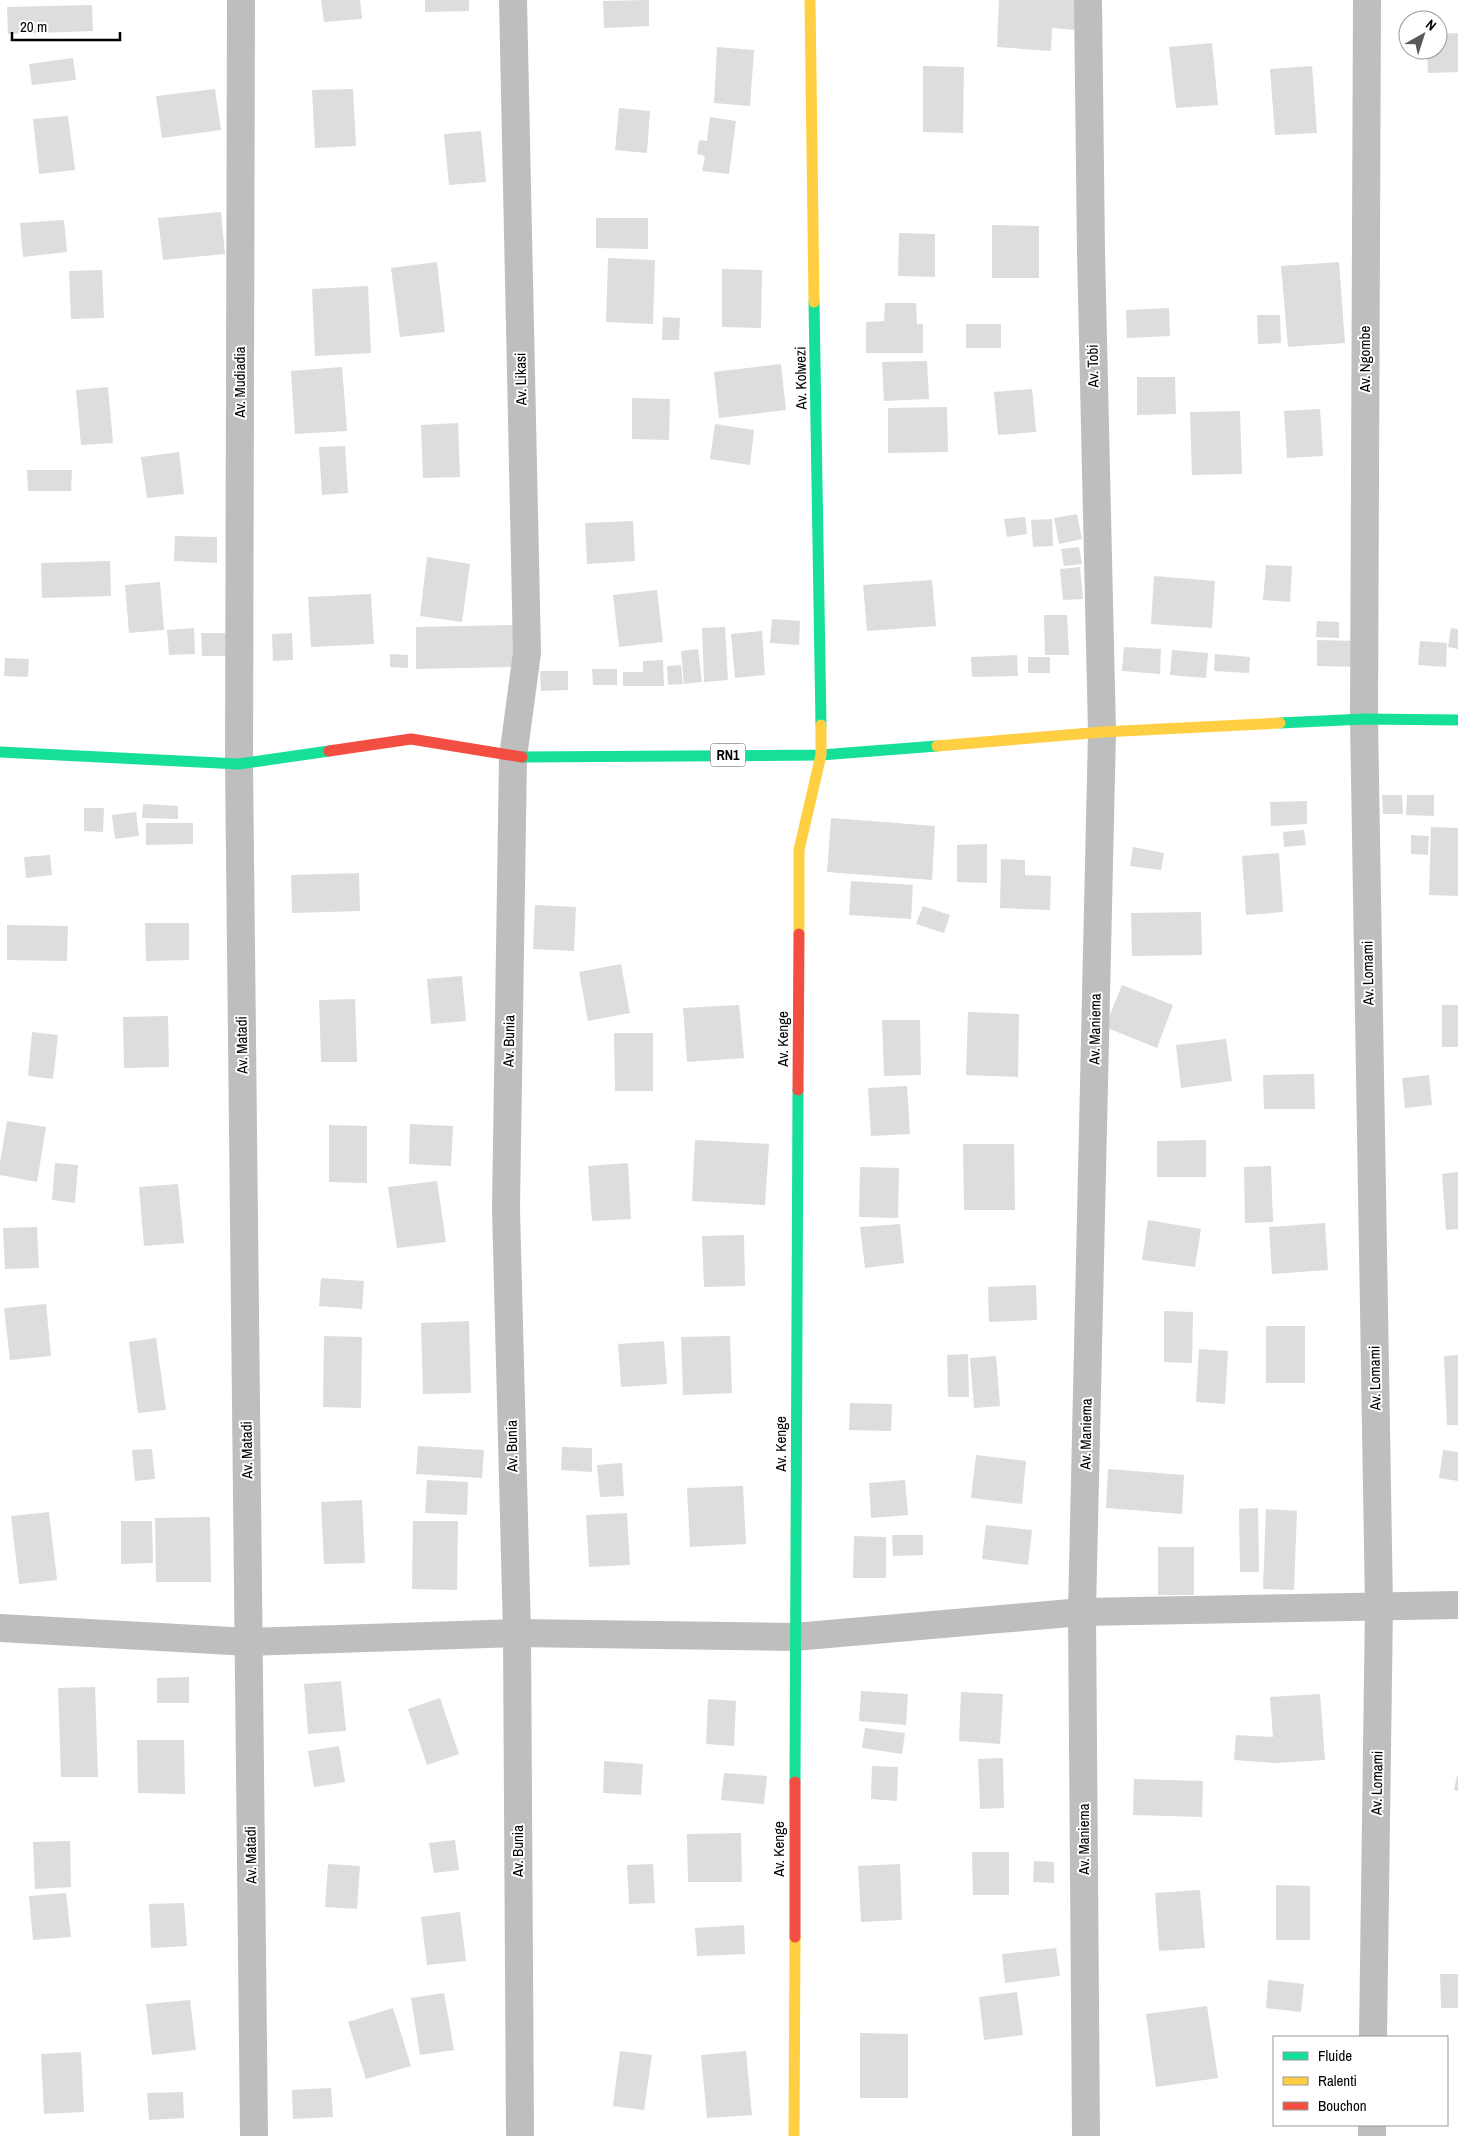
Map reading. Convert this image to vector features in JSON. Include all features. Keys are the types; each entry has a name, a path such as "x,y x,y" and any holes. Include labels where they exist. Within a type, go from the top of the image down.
{"main road":[{"name":"Av. Kolwezi","path":"810,0 821,755"},
{"name":"RN1","path":"0,752 239,764 410,739 514,756 821,755 1102,732 1364,719 1458,720"},
{"name":"Av. Kenge","path":"794,2136 794,1637 799,850 821,755"}],"street":[{"name":"Av. Mudiadia","path":"239,764 241,0"},
{"name":"Av. Likasi","path":"513,0 527,653 514,756"},
{"name":"Av. Tobi","path":"1088,0 1091,252 1102,732"},
{"name":"Av. Ngombe","path":"1364,719 1367,0"},
{"name":"Av. Lomami","path":"1364,719 1379,1605 1374,2036"},
{"name":"Av. Maniema","path":"1086,2136 1082,1612 1102,732"},
{"name":"Av. Bunia","path":"514,756 506,1209 517,1633 520,2136"},
{"name":"Av. Matadi","path":"239,764 254,2136"},
{"path":"0,1628 249,1642 517,1633 794,1637 1082,1612 1458,1605"}],"building":[{"path":"321,0 360,0 362,19 324,22"},
{"path":"425,0 469,0 469,11 425,12"},
{"path":"649,0 649,26 604,28 603,1"},
{"path":"999,0 1077,0 1075,30 1052,28 1051,51 997,47"},
{"path":"92,5 93,31 8,34 7,7"},
{"path":"1458,33 1458,72 1428,73 1427,60 1448,60 1448,34"},
{"path":"1212,43 1218,105 1176,108 1169,47"},
{"path":"717,47 754,50 750,106 714,103"},
{"path":"73,58 76,80 32,85 29,64"},
{"path":"923,66 964,67 963,133 923,132"},
{"path":"1312,66 1317,133 1275,135 1270,69"},
{"path":"215,89 221,130 162,138 156,96"},
{"path":"353,89 356,146 315,148 312,90"},
{"path":"619,108 650,111 647,153 615,150"},
{"path":"68,116 75,170 39,174 33,119"},
{"path":"710,117 736,121 729,174 702,171 705,156 697,154 699,140 707,141"},
{"path":"481,131 486,182 449,185 444,134"},
{"path":"221,212 225,254 163,260 158,218"},
{"path":"596,218 648,218 648,249 596,248"},
{"path":"64,220 67,252 23,257 20,223"},
{"path":"992,225 1039,226 1039,278 992,278"},
{"path":"899,233 935,234 935,277 898,276"},
{"path":"608,258 655,260 653,324 606,322"},
{"path":"437,262 445,332 400,337 391,268"},
{"path":"1339,262 1345,343 1288,347 1281,266"},
{"path":"722,269 762,270 761,328 722,327"},
{"path":"102,270 104,318 71,319 69,271"},
{"path":"368,286 371,353 315,356 312,289"},
{"path":"885,303 916,303 917,324 923,324 923,353 866,353 866,322 884,321"},
{"path":"1169,308 1170,336 1127,338 1126,310"},
{"path":"1257,315 1280,315 1281,343 1258,344"},
{"path":"663,317 680,318 679,340 662,340"},
{"path":"966,324 1001,324 1001,348 966,348"},
{"path":"927,361 929,399 884,401 882,362"},
{"path":"781,364 786,410 719,418 714,372"},
{"path":"342,367 347,431 295,434 291,371"},
{"path":"1137,377 1175,377 1176,414 1137,415"},
{"path":"108,387 113,443 81,445 76,390"},
{"path":"1032,389 1036,432 998,435 994,392"},
{"path":"632,398 670,399 669,440 632,439"},
{"path":"947,407 948,452 888,453 888,408"},
{"path":"1320,409 1323,456 1287,458 1284,411"},
{"path":"1240,411 1242,474 1192,475 1190,412"},
{"path":"458,423 460,477 423,478 421,425"},
{"path":"715,424 754,430 750,465 710,459"},
{"path":"345,446 348,493 322,495 319,447"},
{"path":"179,452 184,494 147,498 141,457"},
{"path":"27,470 72,470 71,491 28,491"},
{"path":"1077,514 1082,539 1059,544 1054,518"},
{"path":"1025,517 1027,534 1007,537 1004,519"},
{"path":"1052,519 1053,546 1033,547 1031,520"},
{"path":"633,521 635,561 587,564 585,523"},
{"path":"175,536 217,537 217,563 174,561"},
{"path":"1079,547 1082,564 1064,566 1061,549"},
{"path":"427,557 470,564 462,622 420,616"},
{"path":"110,561 111,596 42,598 41,563"},
{"path":"1266,565 1292,566 1290,602 1263,600"},
{"path":"1080,567 1083,599 1063,600 1060,569"},
{"path":"1154,576 1215,581 1212,628 1151,624"},
{"path":"932,580 936,626 867,631 863,585"},
{"path":"160,582 164,630 129,633 125,585"},
{"path":"657,590 663,642 619,647 613,595"},
{"path":"371,594 374,644 311,647 308,597"},
{"path":"1044,615 1067,615 1069,655 1045,655"},
{"path":"772,619 800,621 799,645 770,643"},
{"path":"1317,621 1339,622 1339,638 1316,637"},
{"path":"514,625 515,667 416,669 416,627"},
{"path":"725,627 728,680 704,682 702,628"},
{"path":"194,628 195,654 169,655 167,630"},
{"path":"1451,628 1458,629 1458,649 1448,647"},
{"path":"762,631 765,675 735,678 731,634"},
{"path":"201,633 236,633 237,656 202,656"},
{"path":"292,633 293,660 273,661 272,634"},
{"path":"1317,640 1362,641 1361,667 1317,666"},
{"path":"1420,641 1447,643 1446,667 1418,665"},
{"path":"1124,647 1161,649 1160,674 1122,671"},
{"path":"698,649 702,682 684,684 681,651"},
{"path":"1172,650 1208,653 1206,678 1170,675"},
{"path":"390,654 408,655 408,668 390,667"},
{"path":"1215,654 1250,657 1249,673 1214,671"},
{"path":"1017,655 1018,676 972,677 971,657"},
{"path":"1028,657 1050,657 1050,673 1028,673"},
{"path":"5,658 29,659 28,677 4,676"},
{"path":"663,660 664,686 623,686 623,672 643,672 643,661"},
{"path":"681,665 683,684 668,685 667,666"},
{"path":"592,669 617,669 617,685 593,685"},
{"path":"540,671 568,671 568,690 541,691"},
{"path":"1382,795 1402,795 1403,814 1383,814"},
{"path":"1407,795 1434,795 1434,816 1406,815"},
{"path":"1307,801 1307,824 1271,826 1270,802"},
{"path":"143,804 178,806 178,819 142,818"},
{"path":"84,808 104,808 103,832 84,831"},
{"path":"136,812 139,836 115,839 112,815"},
{"path":"831,818 935,826 932,880 827,872"},
{"path":"146,823 193,823 193,844 146,845"},
{"path":"1431,827 1458,828 1458,896 1429,895"},
{"path":"1304,830 1306,845 1284,847 1283,832"},
{"path":"1411,835 1429,836 1428,855 1411,854"},
{"path":"987,844 987,883 957,882 957,845"},
{"path":"1133,847 1164,853 1161,870 1130,866"},
{"path":"1279,853 1283,912 1246,915 1242,856"},
{"path":"50,855 52,875 26,878 24,857"},
{"path":"1001,859 1025,860 1025,875 1051,876 1050,910 1000,908"},
{"path":"359,873 360,911 292,913 291,875"},
{"path":"851,881 913,885 911,919 849,915"},
{"path":"535,905 576,907 574,951 533,949"},
{"path":"923,906 950,915 944,933 916,924"},
{"path":"1201,912 1202,955 1132,956 1131,913"},
{"path":"145,923 189,923 189,960 146,961"},
{"path":"7,925 68,926 67,961 7,960"},
{"path":"621,964 630,1013 588,1021 579,972"},
{"path":"462,976 466,1021 431,1024 427,979"},
{"path":"1122,985 1173,1005 1157,1048 1105,1027"},
{"path":"355,999 357,1062 321,1062 319,1000"},
{"path":"739,1005 744,1058 687,1062 683,1008"},
{"path":"1442,1005 1458,1005 1458,1047 1442,1047"},
{"path":"968,1012 1019,1014 1018,1077 966,1075"},
{"path":"168,1016 169,1067 124,1068 123,1017"},
{"path":"882,1020 920,1020 921,1075 884,1076"},
{"path":"32,1032 58,1035 53,1079 28,1076"},
{"path":"614,1033 653,1033 653,1091 615,1091"},
{"path":"1226,1039 1232,1081 1181,1088 1176,1045"},
{"path":"1314,1074 1315,1109 1264,1109 1263,1075"},
{"path":"1429,1075 1432,1105 1405,1108 1402,1078"},
{"path":"907,1086 910,1134 871,1136 868,1088"},
{"path":"7,1121 46,1127 37,1182 0,1175 0,1163"},
{"path":"410,1124 453,1126 451,1166 409,1164"},
{"path":"329,1125 367,1126 367,1183 329,1182"},
{"path":"695,1140 769,1144 765,1205 692,1201"},
{"path":"1206,1140 1206,1177 1157,1177 1157,1141"},
{"path":"963,1144 1014,1144 1015,1210 964,1210"},
{"path":"55,1163 78,1165 75,1203 52,1200"},
{"path":"628,1163 631,1219 592,1221 588,1166"},
{"path":"1271,1166 1273,1222 1245,1223 1244,1167"},
{"path":"860,1167 899,1168 898,1218 859,1217"},
{"path":"1458,1172 1458,1229 1446,1230 1442,1174"},
{"path":"437,1181 446,1242 397,1248 388,1187"},
{"path":"178,1184 184,1243 144,1246 139,1187"},
{"path":"1148,1220 1201,1229 1195,1267 1142,1260"},
{"path":"1325,1223 1328,1270 1272,1274 1269,1227"},
{"path":"900,1224 904,1263 865,1268 860,1227"},
{"path":"37,1227 39,1268 5,1269 3,1228"},
{"path":"744,1235 745,1286 704,1287 702,1236"},
{"path":"321,1278 364,1281 362,1309 319,1306"},
{"path":"1036,1285 1037,1320 989,1322 988,1287"},
{"path":"46,1304 51,1356 10,1360 4,1308"},
{"path":"1164,1311 1193,1312 1192,1363 1164,1362"},
{"path":"469,1321 471,1393 423,1394 421,1323"},
{"path":"1266,1326 1305,1326 1305,1383 1266,1383"},
{"path":"324,1336 362,1337 361,1408 323,1407"},
{"path":"730,1336 732,1393 683,1395 681,1337"},
{"path":"156,1338 166,1410 138,1413 129,1342"},
{"path":"664,1341 667,1384 621,1387 618,1344"},
{"path":"1199,1349 1228,1351 1225,1404 1196,1402"},
{"path":"968,1354 969,1397 948,1397 947,1355"},
{"path":"1458,1355 1458,1425 1447,1425 1444,1356"},
{"path":"996,1356 1000,1406 974,1408 970,1358"},
{"path":"850,1403 892,1404 891,1431 849,1430"},
{"path":"418,1446 484,1450 482,1478 416,1474"},
{"path":"562,1447 592,1448 592,1472 561,1470"},
{"path":"152,1449 155,1479 135,1481 132,1450"},
{"path":"1443,1450 1458,1452 1458,1481 1439,1478"},
{"path":"976,1455 1026,1461 1022,1504 971,1498"},
{"path":"622,1463 624,1496 600,1497 597,1465"},
{"path":"1108,1469 1184,1475 1182,1514 1106,1508"},
{"path":"427,1480 468,1482 467,1515 425,1513"},
{"path":"905,1480 908,1515 871,1518 869,1483"},
{"path":"743,1486 746,1544 690,1547 687,1488"},
{"path":"362,1500 365,1563 324,1564 321,1502"},
{"path":"1258,1508 1259,1572 1240,1572 1239,1509"},
{"path":"1266,1509 1297,1511 1294,1590 1263,1589"},
{"path":"49,1512 57,1580 19,1584 11,1516"},
{"path":"627,1513 630,1565 589,1567 586,1515"},
{"path":"210,1517 211,1582 156,1582 155,1518"},
{"path":"121,1521 152,1521 153,1563 121,1564"},
{"path":"413,1521 458,1521 457,1590 412,1589"},
{"path":"986,1525 1032,1530 1028,1565 982,1559"},
{"path":"892,1535 923,1535 923,1555 893,1556"},
{"path":"854,1536 886,1537 886,1578 853,1578"},
{"path":"1158,1547 1194,1547 1194,1595 1158,1595"},
{"path":"189,1677 189,1703 157,1703 157,1678"},
{"path":"341,1681 346,1731 308,1734 304,1684"},
{"path":"95,1687 98,1777 61,1777 58,1688"},
{"path":"861,1691 908,1694 906,1725 859,1721"},
{"path":"961,1692 1003,1694 1000,1744 959,1741"},
{"path":"1320,1694 1325,1760 1275,1763 1234,1760 1236,1735 1273,1737 1270,1697"},
{"path":"440,1698 459,1754 427,1765 408,1709"},
{"path":"708,1699 736,1701 734,1746 706,1744"},
{"path":"865,1728 905,1733 902,1754 862,1748"},
{"path":"137,1740 184,1740 185,1794 138,1793"},
{"path":"339,1746 345,1782 314,1787 308,1751"},
{"path":"1003,1758 1004,1808 980,1809 978,1759"},
{"path":"604,1761 643,1764 641,1795 603,1793"},
{"path":"872,1766 898,1767 897,1801 871,1799"},
{"path":"724,1773 767,1776 764,1804 721,1800"},
{"path":"1458,1776 1458,1791 1454,1790"},
{"path":"1134,1779 1203,1781 1202,1817 1133,1815"},
{"path":"741,1833 742,1882 688,1882 687,1834"},
{"path":"455,1840 459,1870 434,1873 429,1843"},
{"path":"70,1841 71,1887 35,1889 33,1842"},
{"path":"972,1852 1009,1852 1009,1895 973,1895"},
{"path":"1034,1861 1054,1862 1054,1883 1033,1882"},
{"path":"328,1864 360,1866 357,1909 325,1907"},
{"path":"653,1864 655,1903 629,1904 627,1865"},
{"path":"900,1864 902,1920 861,1922 858,1866"},
{"path":"1276,1885 1310,1886 1310,1940 1276,1940"},
{"path":"1200,1890 1205,1948 1159,1951 1155,1893"},
{"path":"66,1893 71,1937 33,1940 29,1896"},
{"path":"184,1903 187,1946 151,1948 149,1904"},
{"path":"460,1912 466,1961 427,1965 421,1917"},
{"path":"744,1925 745,1954 697,1956 695,1928"},
{"path":"1056,1948 1060,1976 1005,1983 1002,1954"},
{"path":"1440,1974 1458,1974 1458,2008 1441,2008"},
{"path":"1268,1980 1304,1984 1301,2012 1266,2008"},
{"path":"1017,1992 1023,2035 984,2040 979,1997"},
{"path":"444,1993 454,2050 420,2055 411,1998"},
{"path":"190,2000 196,2050 152,2055 146,2004"},
{"path":"1207,2006 1218,2078 1156,2087 1146,2014"},
{"path":"393,2008 411,2066 366,2079 348,2022"},
{"path":"860,2033 908,2034 908,2098 860,2098"},
{"path":"620,2051 652,2055 644,2110 613,2106"},
{"path":"746,2051 752,2115 707,2118 701,2055"},
{"path":"81,2052 84,2112 44,2114 41,2054"},
{"path":"331,2088 333,2117 293,2119 292,2090"},
{"path":"183,2092 184,2118 149,2120 147,2093"}],"traffic: fast":[{"path":"814,302 821,725"},
{"path":"1280,723 1364,719 1458,720"},
{"path":"522,757 821,755 937,746"},
{"path":"0,752 239,764 329,751"},
{"path":"795,1782 798,1090"}],"traffic: slow":[{"path":"810,0 814,302"},
{"path":"937,746 1102,732 1280,723"},
{"path":"799,934 799,850 821,755 821,725"},
{"path":"794,2136 795,1937"}],"traffic: jam":[{"path":"329,751 411,739 522,757"},
{"path":"798,1090 799,934"},
{"path":"795,1782 795,1937"}]}
